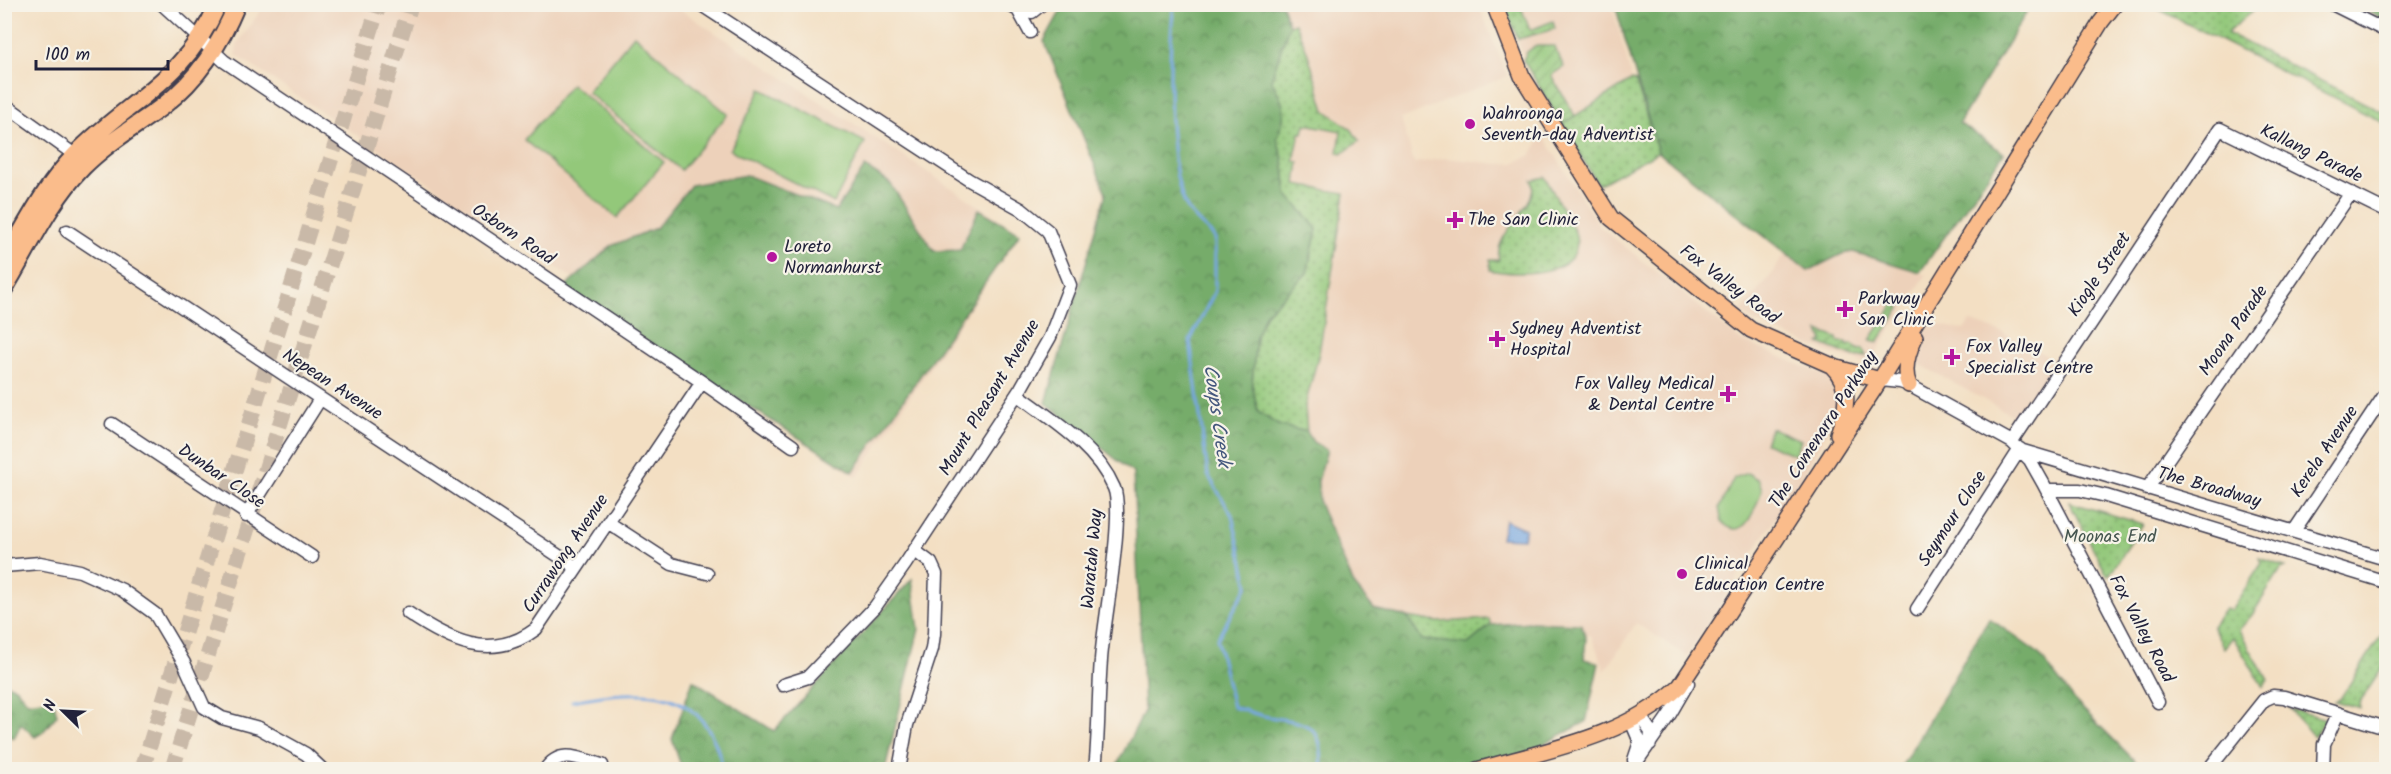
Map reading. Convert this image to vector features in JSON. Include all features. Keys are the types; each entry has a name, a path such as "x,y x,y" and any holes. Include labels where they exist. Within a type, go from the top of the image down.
{"highway":[{"path":"4,262 48,188 75,155 163,82 199,39 218,4"},
{"path":"4,290 50,209 74,177 99,152 178,93 214,52 237,4"}],"main road":[{"name":"Fox Valley Road","path":"1494,4 1522,76 1611,218 1751,330 1831,365 1880,380"},
{"name":"The Comenarra Parkway","path":"1477,770 1576,741 1636,719 1664,701 1680,686 1880,380 2101,22 2115,4"},
{"path":"1909,385 1905,374 1908,354 1933,296"},
{"path":"1829,457 1839,430 1846,399 1844,380 1831,365"}],"street":[{"name":"Osborn Road","path":"162,4 214,52 417,192 702,382 792,446"},
{"name":"Mount Pleasant Avenue","path":"700,4 969,180 1021,209 1048,231 1070,285 1050,337 1017,394 915,551 875,607 808,677 783,685"},
{"path":"1013,7 1032,12 1042,4"},
{"path":"2332,4 2386,31"},
{"path":"1013,7 1030,32"},
{"path":"4,104 75,155"},
{"name":"Kallang Parade","path":"2220,129 2386,211"},
{"name":"Kiogle Street","path":"2018,447 2220,129"},
{"name":"Moona Parade","path":"2147,489 2350,193"},
{"name":"Nepean Avenue","path":"67,231 577,568"},
{"name":"Fox Valley Road","path":"1880,380 1909,385 2018,447 2047,490 2158,702"},
{"name":"Currawong Avenue","path":"408,613 451,639 475,645 504,645 517,641 536,629 702,382"},
{"name":"Kerela Avenue","path":"2294,531 2386,393"},
{"name":"Waratah Way","path":"1017,394 1068,431 1086,449 1116,495 1117,514 1101,661 1095,770"},
{"path":"246,516 320,399"},
{"name":"Dunbar Close","path":"112,424 246,516 312,558"},
{"name":"The Broadway","path":"2018,447 2147,489 2386,560"},
{"name":"Seymour Close","path":"1917,609 2018,447"},
{"name":"The Broadway","path":"2047,490 2080,490 2106,496 2386,582"},
{"path":"609,523 672,564 707,573"},
{"path":"899,770 906,725 934,634 936,574 931,563 915,551"},
{"path":"4,566 40,563 80,571 122,590 154,614 184,663 204,707 222,718 259,728 306,754 323,770"},
{"path":"1630,770 1650,744 1686,686 1700,657"},
{"path":"2208,770 2264,700 2273,696 2284,697 2386,728"},
{"path":"2323,770 2324,744 2338,713"},
{"path":"1636,719 1651,732 1650,744"},
{"path":"1630,770 1640,742 1636,719"},
{"path":"545,770 553,760 563,755 602,765"}],"shaded area":[{"name":"Loreto Normanhurst","path":"265,5 673,5 1020,233 857,477 714,381 577,281 236,55 237,44"},
{"name":"Sydney Adventist Hospital","path":"1275,5 1479,5 1507,76 1401,119 1414,163 1446,158 1498,164 1514,163 1531,155 1543,135 1599,226 1742,341 1827,376 1837,383 1840,399 1827,431 1809,465 1687,656 1636,623 1605,671 1591,635 1381,649 1248,417 1287,194"},
{"path":"1503,5 1612,5 1632,80 1562,124 1528,67"},
{"path":"1853,252 1926,275 1872,359 1863,362 1835,355 1754,322 1741,311 1772,274 1785,254 1808,271 1842,254"},
{"path":"1970,321 2005,334 2057,361 2019,419 1912,360 1930,323 1964,330"}],"green space":[{"path":"1064,5 1282,5 1289,25 1271,80 1282,102 1284,115 1277,139 1283,159 1287,194 1317,229 1307,273 1266,313 1256,336 1252,384 1258,412 1278,425 1307,432 1313,442 1327,450 1318,481 1319,503 1354,585 1374,609 1407,617 1422,640 1468,644 1491,625 1530,622 1581,624 1586,638 1584,659 1599,663 1586,722 1496,769 1115,769 1144,711 1133,473 1046,403 1106,193 1044,41"},
{"path":"1504,5 1520,5 1530,30 1553,21 1555,29 1518,39"},
{"path":"1615,5 2031,5 1959,123 2004,153 1920,272 1853,252 1842,254 1808,271 1658,152"},
{"path":"2150,5 2259,5 2227,33 2386,114 2386,124"},
{"path":"2356,5 2386,5 2386,21"},
{"path":"1295,23 1307,51 1325,110 1352,130 1359,141 1342,154 1338,153 1341,131 1305,124 1303,133 1300,133 1294,161 1299,162 1296,185 1345,193 1319,353 1305,406 1307,432 1278,425 1258,413 1252,384 1256,336 1266,313 1307,273 1317,229 1287,194 1283,159 1277,139 1284,115 1282,102 1271,80 1289,25"},
{"path":"634,35 728,114 681,170 587,92"},
{"path":"1535,46 1554,46 1564,67 1551,75 1575,116 1562,124 1523,60 1527,52"},
{"path":"1632,80 1636,82 1658,152 1598,185 1562,124"},
{"path":"571,84 664,162 617,218 524,140"},
{"path":"761,89 865,142 834,203 730,150"},
{"path":"865,167 890,183 934,251 960,250 979,209 1020,233 853,472 563,289 611,246 656,228 691,185 746,175 836,210"},
{"path":"1545,177 1575,232 1576,247 1571,258 1548,270 1517,273 1490,270 1490,260 1499,260 1499,249 1503,239 1529,200 1533,190 1532,180"},
{"path":"1895,303 1901,307 1878,342 1870,340"},
{"path":"1819,331 1837,338 1838,342 1846,342 1848,346 1852,344 1859,350 1863,349 1866,356 1854,357 1819,343 1823,341"},
{"path":"1771,428 1801,440 1795,455 1765,443"},
{"path":"1747,473 1759,480 1762,490 1748,521 1737,529 1730,528 1722,522 1719,508 1734,478"},
{"name":"Moonas End","path":"2069,502 2143,524 2108,577"},
{"path":"2260,558 2286,567 2281,569 2252,615 2239,630 2268,680 2263,687 2233,637 2224,648 2212,626 2225,609 2231,610 2262,563"},
{"path":"912,579 919,629 885,769 682,769 672,739 693,680 774,731"},
{"path":"1407,617 1438,622 1489,619 1491,625 1468,644 1421,640"},
{"path":"1989,618 2038,653 2075,701 2143,769 1900,769"},
{"path":"2386,628 2386,663 2359,703 2360,708 2335,701 2340,699"},
{"path":"5,684 15,687 28,702 53,698 57,715 42,733 35,737 21,724 14,738 5,736"},
{"path":"2290,709 2326,719 2314,737"}],"water":[{"path":"1505,520 1525,529 1523,539 1501,538"}],"waterway":[{"name":"Coups Creek","path":"1174,4 1170,79 1176,170 1189,211 1215,238 1215,291 1190,341 1208,475 1232,515 1248,585 1217,639 1233,707 1293,721 1310,728 1320,743 1321,770"},
{"path":"572,701 623,694 646,694 668,698 687,707 702,721 715,742 723,770"}],"tunnel":[{"path":"142,770 379,4"},
{"path":"172,770 411,4"}],"place":[{"name":"Wahroonga Seventh-day Adventist","path":"1470,124"},
{"name":"The San Clinic","path":"1455,220"},
{"name":"Loreto Normanhurst","path":"772,257"},
{"name":"Parkway San Clinic","path":"1845,309"},
{"name":"Sydney Adventist Hospital","path":"1497,339"},
{"name":"Fox Valley Specialist Centre","path":"1952,357"},
{"name":"Fox Valley Medical & Dental Centre","path":"1728,394"},
{"name":"Clinical Education Centre","path":"1682,574"}]}
